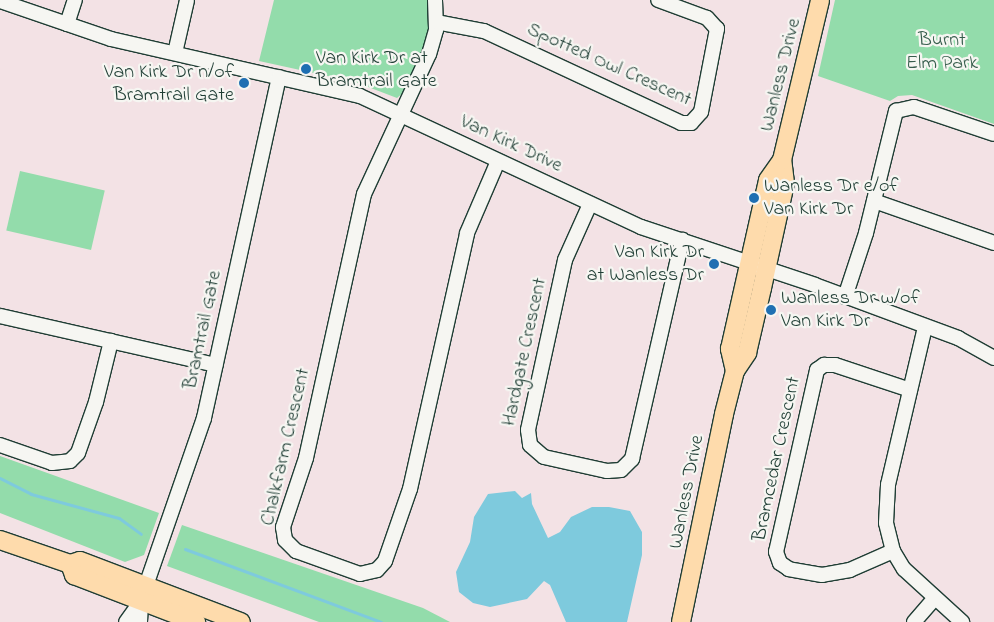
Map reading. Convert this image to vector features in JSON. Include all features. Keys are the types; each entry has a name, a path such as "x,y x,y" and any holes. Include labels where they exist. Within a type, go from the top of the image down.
{"main road":[{"name":"Wanless Drive","path":"681,622 735,371 747,353 766,268 785,182 782,160 820,0"},
{"name":"Wanless Drive","path":"735,371 730,348 749,262 768,180 782,160"},
{"path":"0,540 70,564 80,561 196,622"},
{"path":"144,593 241,622"}],"street":[{"path":"68,24 75,0"},
{"path":"175,53 187,0"},
{"name":"Chalkfarm Crescent","path":"435,0 436,22 429,54 364,194 306,458 283,527 285,540 296,551 360,574 370,573 385,562 410,489 470,221 498,161"},
{"name":"Spotted Owl Crescent","path":"436,22 484,31 682,123 690,123 701,112 717,29 707,18 658,0"},
{"name":"Van Kirk Drive","path":"0,1 111,39 360,96 641,227 749,262 958,338 994,358"},
{"name":"Bramtrail Gate","path":"144,593 198,439 279,77"},
{"path":"845,297 874,201 892,122 899,109 914,107 994,134"},
{"path":"874,201 994,243"},
{"name":"Hardgate Crescent","path":"590,204 565,260 528,430 530,445 544,457 607,471 621,470 632,459 682,240"},
{"path":"0,316 216,365"},
{"path":"925,327 886,501 886,523 893,551 908,574 962,622"},
{"path":"0,445 52,463 70,460 78,453 96,402 111,341"},
{"name":"Bramcedar Crescent","path":"893,551 850,570 822,575 789,569 780,563 776,552 817,370 824,365 835,365 910,390"},
{"path":"126,622 144,593"},
{"path":"140,622 144,593"},
{"path":"914,622 934,599"}],"green space":[{"path":"274,0 429,0 430,23 426,44 404,92 397,98 355,82 259,61"},
{"name":"Burnt Elm Park","path":"835,0 994,0 994,124 912,95 898,96 890,101 818,76"},
{"path":"20,171 105,191 91,250 6,230"},
{"path":"0,456 159,513 144,555 125,562 0,513"},
{"path":"182,525 423,608 450,622 319,622 167,566"}],"water":[{"path":"515,491 522,498 531,493 532,504 548,538 560,532 571,517 592,507 609,507 630,511 642,532 642,555 627,622 566,622 550,585 544,581 527,599 490,607 473,603 459,592 456,572 470,542 474,517 488,494"}],"waterway":[{"path":"0,478 31,494 119,518 141,534"},
{"path":"185,549 381,622"}],"place":[{"name":"Van Kirk Dr at Bramtrail Gate","path":"306,69"},
{"name":"Van Kirk Dr n/of Bramtrail Gate","path":"244,83"},
{"name":"Wanless Dr e/of Van Kirk Dr","path":"754,198"},
{"name":"Van Kirk Dr at Wanless Dr","path":"714,264"},
{"name":"Wanless Dr w/of Van Kirk Dr","path":"771,310"}]}
